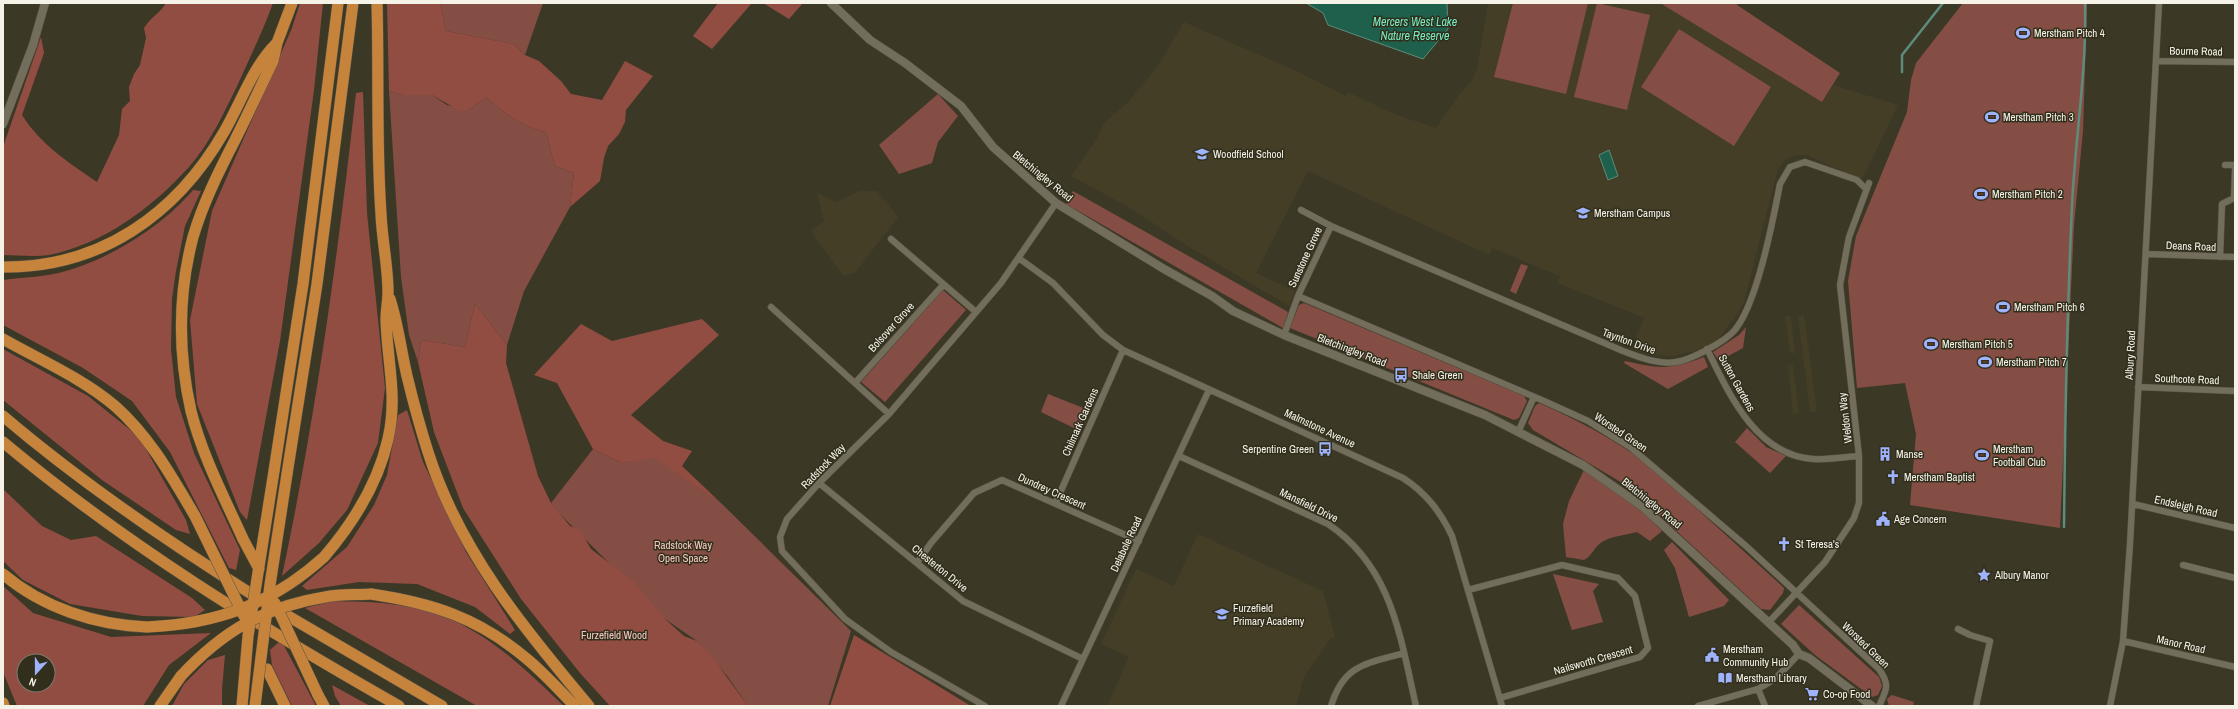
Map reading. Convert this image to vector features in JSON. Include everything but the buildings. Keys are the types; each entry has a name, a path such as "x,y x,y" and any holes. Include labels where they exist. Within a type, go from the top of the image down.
{"highway":[{"path":"292,3 276,43 273,61 215,181 200,218 190,253 181,315 182,362 191,411 205,454 243,539 285,621 324,706"},
{"path":"242,706 248,636 303,284 338,3"},
{"path":"255,706 270,585 317,284 353,3"},
{"path":"3,574 36,597 69,612 116,624 148,627 180,625 239,611 288,586 324,557 348,528 364,502 378,472 388,439 392,410 393,382 386,319 388,292 381,215 377,121 377,3"},
{"path":"3,267 38,265 78,256 103,247 131,232 164,207 191,179 215,146 264,57 276,43"},
{"path":"388,292 396,318 407,376 428,452 453,518 490,579 537,645 589,706"},
{"path":"3,339 72,377 114,406 143,435 156,451 195,516 285,706"},
{"path":"3,416 72,472 175,546 291,618 442,706"},
{"path":"3,442 114,529 176,572 217,599 399,706"},
{"path":"160,706 181,676 203,652 238,626 279,608 326,597 371,594 408,600 436,607 461,617 495,636 527,659 575,706"}],"street":[{"path":"3,124 33,45 45,3"},
{"name":"Bletchingley Road","path":"831,3 870,40 905,63 961,106 993,147 1056,203 1233,310 1284,335 1396,378 1519,430 1589,469 1642,507 1800,654 1809,658 1872,706"},
{"name":"Albury Road","path":"2110,706 2123,641 2133,504 2159,3"},
{"name":"Bourne Road","path":"2156,61 2235,62"},
{"name":"Taynton Drive","path":"1301,210 1331,226 1623,351 1651,361 1676,362 1707,349 1734,331 1751,303 1780,184 1790,167 1805,162 1857,180 1867,186"},
{"path":"2225,164 2235,165"},
{"path":"2220,257 2222,204 2234,198 2235,170"},
{"name":"Weldon Way","path":"1768,623 1825,562 1854,518 1858,503 1859,456 1840,285 1849,237 1867,186"},
{"name":"Radstock Way","path":"984,706 891,652 845,619 782,551 780,537 787,519 819,483 889,414 976,312 1020,258 1056,203"},
{"name":"Sunstone Grove","path":"1298,296 1331,226"},
{"path":"891,239 976,312"},
{"name":"Deans Road","path":"2146,254 2235,257"},
{"name":"Malmstone Avenue","path":"1020,258 1053,282 1103,336 1123,350 1403,478 1427,497 1445,521 1452,536 1502,706"},
{"name":"Bolsover Grove","path":"855,383 943,285"},
{"path":"1284,335 1298,296"},
{"name":"Worsted Green","path":"1298,296 1588,421 1630,448 1746,546 1795,594 1879,669 1887,682 1886,692 1879,706"},
{"path":"771,307 889,414"},
{"name":"Sutton Gardens","path":"1707,349 1747,422 1768,441 1790,454 1813,459 1859,456"},
{"name":"Chilmark Gardens","path":"1056,502 1123,350"},
{"name":"Southcote Road","path":"2138,387 2235,391"},
{"name":"Delabole Road","path":"1061,706 1209,390"},
{"path":"1519,430 1534,397"},
{"name":"Mansfield Drive","path":"1179,456 1328,524 1350,540 1370,563 1386,591 1404,653 1416,706"},
{"name":"Dundrey Crescent","path":"917,564 931,543 974,493 1002,480 1056,502 1139,541"},
{"name":"Chesterton Drive","path":"819,483 963,600 1083,659"},
{"name":"Endsleigh Road","path":"2133,504 2235,528"},
{"name":"Nailsworth Crescent","path":"1468,590 1562,565 1618,578 1635,596 1648,648 1640,657 1500,698"},
{"path":"2183,565 2235,578"},
{"path":"1958,629 1970,635 1990,641 1976,706"},
{"name":"Manor Road","path":"2123,641 2235,667"},
{"path":"1331,706 1340,682 1351,672 1369,664 1404,653"},
{"path":"1698,706 1758,689 1775,679 1800,654"},
{"path":"1758,689 1765,706"}],"shaded area":[{"name":"Merstham Campus","path":"1488,3 1660,3 1822,102 1833,85 1898,105 1863,178 1859,179 1807,155 1797,155 1786,159 1778,169 1744,302 1738,313 1717,341 1695,351 1673,356 1645,354 1632,349 1644,318 1557,283 1560,276 1492,248 1489,255 1308,171 1256,273 1295,291 1289,306 1186,245 1130,208 1071,176 1098,137 1104,123 1129,101 1157,67 1184,22 1292,69 1346,96 1348,92 1394,114 1436,128 1458,96 1472,80 1477,69"},
{"path":"859,191 877,191 898,217 855,273 843,276 811,231 824,221 817,193 837,202"},
{"path":"1804,315 1817,411 1810,412 1798,316"},
{"path":"1785,316 1791,316 1795,353 1790,353"},
{"path":"1788,365 1793,365 1799,413 1793,414"},
{"name":"Furzefield Primary Academy","path":"1198,534 1323,591 1335,637 1330,639 1304,677 1296,706 1107,706 1129,657 1101,644 1136,569 1174,586"}],"green space":[{"path":"166,3 273,3 261,34 238,84 204,148 175,182 143,210 107,233 69,250 49,255 3,255 3,147 41,37 44,53 22,115 46,144 97,182 119,135 122,109 130,101 129,87 134,74 140,65 146,38 144,28"},
{"path":"300,3 323,3 314,90 280,341 247,520 240,512 197,404 190,320 212,211 292,28"},
{"path":"387,3 440,3 446,31 514,44 525,55 539,61 561,81 571,94 602,100 625,61 653,76 626,110 625,122 619,134 608,146 604,158 600,181 570,207 574,173 555,166 546,132 529,127 514,119 486,97 469,110 460,111 432,95 403,95 389,91"},
{"path":"440,3 543,3 525,55 514,44 446,31"},
{"path":"718,3 752,3 712,49 693,36"},
{"path":"763,3 803,3 789,19"},
{"path":"1513,3 1588,3 1566,94 1494,77"},
{"path":"1597,3 1650,15 1627,110 1574,97"},
{"path":"1660,3 1738,3 1737,5 1840,73 1822,102"},
{"path":"1963,3 2087,3 2083,131 2074,225 2060,528 1910,505 1916,434 1905,383 1857,388 1848,281 1856,236 1907,112 1911,80 1916,63"},
{"path":"1679,29 1771,87 1734,146 1641,87"},
{"path":"389,91 403,95 432,95 447,105 469,110 486,97 514,119 529,127 546,132 555,166 574,173 570,207 524,291 507,345 475,304 465,347 421,340 418,362 409,335 401,277"},
{"path":"363,92 367,213 385,388 378,443 347,510 319,543 282,576 316,396 334,275 356,93"},
{"path":"938,94 958,116 938,142 932,163 899,174 879,145"},
{"path":"193,190 201,191 185,226 172,299 171,349 176,397 194,453 240,550 236,570 229,568 170,452 132,401 83,368 3,325 3,280 59,273 83,266 100,258 152,228 167,216"},
{"path":"1073,191 1288,312 1283,328 1066,204"},
{"path":"1521,264 1528,266 1516,294 1510,291"},
{"path":"943,290 966,310 885,402 861,382"},
{"path":"1304,303 1524,396 1527,401 1519,418 1514,420 1290,328 1299,305"},
{"name":"Furzefield Wood","path":"475,304 507,345 506,363 538,476 551,503 570,526 580,530 591,549 634,582 665,619 684,636 697,641 713,658 748,706 610,706 580,673 521,599 463,508 434,432 418,362 421,340 465,347"},
{"path":"702,319 719,335 631,415 663,441 692,451 682,466 722,504 655,458 622,463 593,449 557,383 534,375 581,324 612,341"},
{"path":"1746,327 1743,348 1719,361 1713,352 1739,335"},
{"path":"3,349 88,396 139,437 186,520 190,534 176,530 102,480 3,400"},
{"path":"1704,357 1708,367 1668,389 1624,363 1625,361 1647,366 1665,367 1682,364"},
{"path":"1048,394 1086,409 1078,430 1041,412"},
{"path":"1539,403 1597,432 1650,466 1784,588 1783,593 1770,610 1761,609 1656,512 1619,481 1533,430 1528,423 1535,406"},
{"path":"407,410 423,462 466,552 515,630 510,634 475,607 417,584 359,582 307,590 302,586 347,547 374,505 387,475 398,415"},
{"path":"1747,428 1766,447 1786,456 1770,473 1735,442"},
{"name":"Radstock Way Open Space","path":"593,449 622,463 655,457 722,504 851,631 828,706 748,706 728,677 697,641 665,619 558,512 551,503"},
{"path":"1584,470 1643,512 1662,531 1650,541 1637,532 1610,538 1599,544 1584,560 1566,557 1563,524 1569,501"},
{"path":"3,489 42,526 71,540 96,536 192,598 205,610 194,617 142,616 70,604 23,580 3,561"},
{"path":"1672,542 1729,600 1724,606 1689,617 1675,568 1664,550"},
{"path":"1553,574 1599,584 1593,591 1603,622 1572,630"},
{"path":"3,586 33,613 111,637 211,633 169,665 143,706 17,706 3,672"},
{"path":"333,601 376,602 418,609 442,616 465,626 506,653 564,706 477,706 305,608"},
{"path":"1799,605 1879,677 1882,686 1878,695 1872,697 1815,655 1781,624"},
{"path":"854,635 971,706 830,706"},
{"path":"281,640 316,706 292,706 272,665 270,650"},
{"path":"225,655 222,706 172,706 184,684 208,660"},
{"path":"332,685 370,706 341,706 335,696"},
{"path":"1892,695 1914,702 1913,706 1889,706 1887,699"}],"water":[{"name":"Mercers West Lake Nature Reserve","path":"1306,3 1447,3 1448,29 1423,59 1328,25 1323,13"},
{"path":"1609,150 1618,176 1608,180 1599,155"}],"waterway":[{"path":"1902,72 1902,55 1943,3"},
{"path":"2064,527 2066,366 2070,246 2083,79 2085,3"}],"place":[{"name":"Merstham Pitch 4","path":"2023,33"},
{"name":"Merstham Pitch 3","path":"1992,117"},
{"name":"Woodfield School","path":"1202,154"},
{"name":"Merstham Pitch 2","path":"1981,194"},
{"name":"Merstham Campus","path":"1583,213"},
{"name":"Merstham Pitch 6","path":"2003,307"},
{"name":"Merstham Pitch 5","path":"1931,344"},
{"name":"Merstham Pitch 7","path":"1985,362"},
{"name":"Shale Green","path":"1401,375"},
{"name":"Serpentine Green","path":"1325,449"},
{"name":"Manse","path":"1885,454"},
{"name":"Merstham Football Club","path":"1982,455"},
{"name":"Merstham Baptist","path":"1893,477"},
{"name":"Age Concern","path":"1883,519"},
{"name":"St Teresa's","path":"1784,544"},
{"name":"Albury Manor","path":"1984,575"},
{"name":"Furzefield Primary Academy","path":"1222,614"},
{"name":"Merstham Community Hub","path":"1712,655"},
{"name":"Merstham Library","path":"1725,678"},
{"name":"Co-op Food","path":"1812,694"}]}
